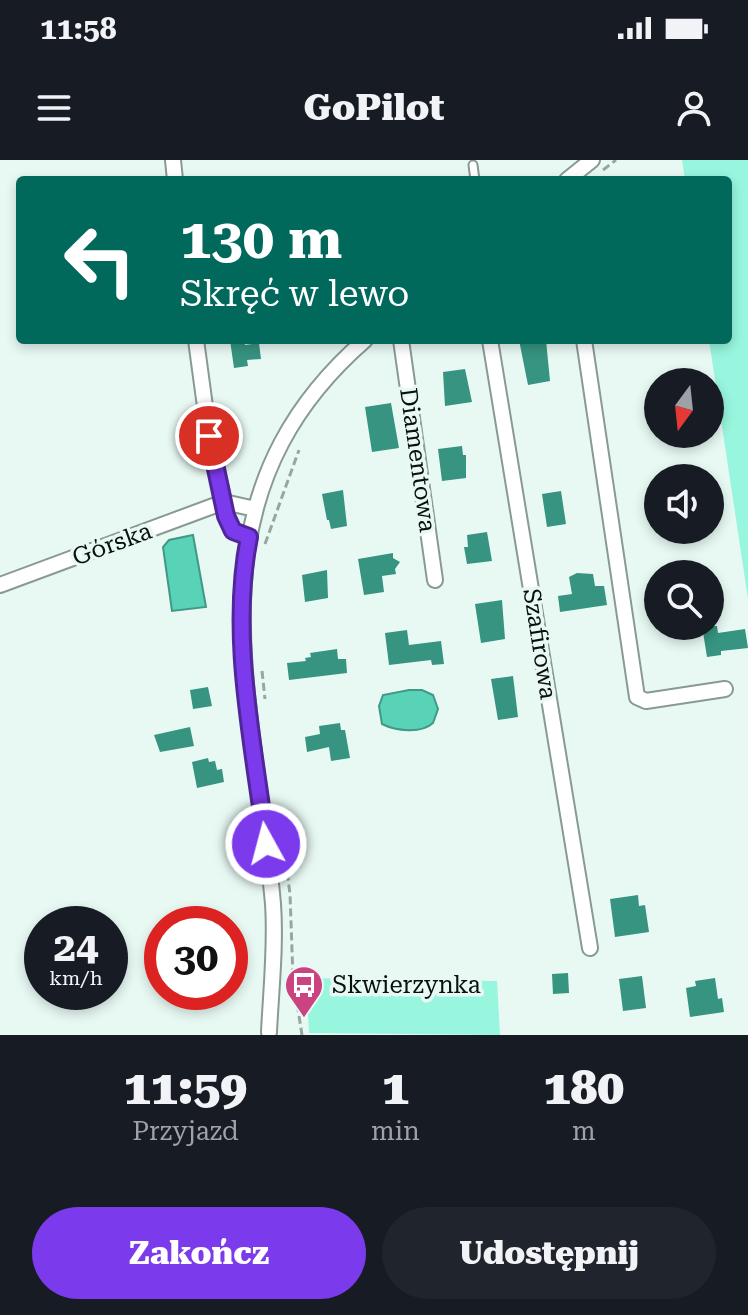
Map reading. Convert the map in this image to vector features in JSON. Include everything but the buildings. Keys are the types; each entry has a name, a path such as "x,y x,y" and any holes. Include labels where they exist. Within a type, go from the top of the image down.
{"street":[{"path":"572,176 592,160"},
{"path":"197,344 209,436 224,502 255,509"},
{"path":"266,1034 273,908 242,649 244,566 255,509 269,470 291,426 321,386 361,344"},
{"name":"Diamentowa","path":"402,344 435,580"},
{"name":"Szafirowa","path":"491,344 590,948"},
{"path":"585,344 637,697 646,701 725,689"},
{"name":"Górska","path":"0,585 224,502"}],"lane":[{"path":"473,165 474,176"},
{"path":"224,502 233,531 249,537"}],"path":[{"path":"263,552 283,487 299,450"},
{"path":"261,666 266,709"},
{"path":"279,816 290,894 293,978 302,1035"}],"shaded area":[{"path":"682,160 748,160 748,599 724,440 724,368 713,368 710,344 732,344 732,176 684,176"},
{"path":"193,535 206,607 172,611 163,547 169,540"},
{"path":"422,690 433,695 438,709 433,723 422,729 408,730 382,724 379,706 383,695"},
{"path":"306,978 497,981 500,1035 309,1033"}],"place":[{"name":"Skwierzynka","path":"304,1019"}],"route":[{"path":"209,436 226,516 233,531 249,537 241,607 242,649 266,844"}]}
